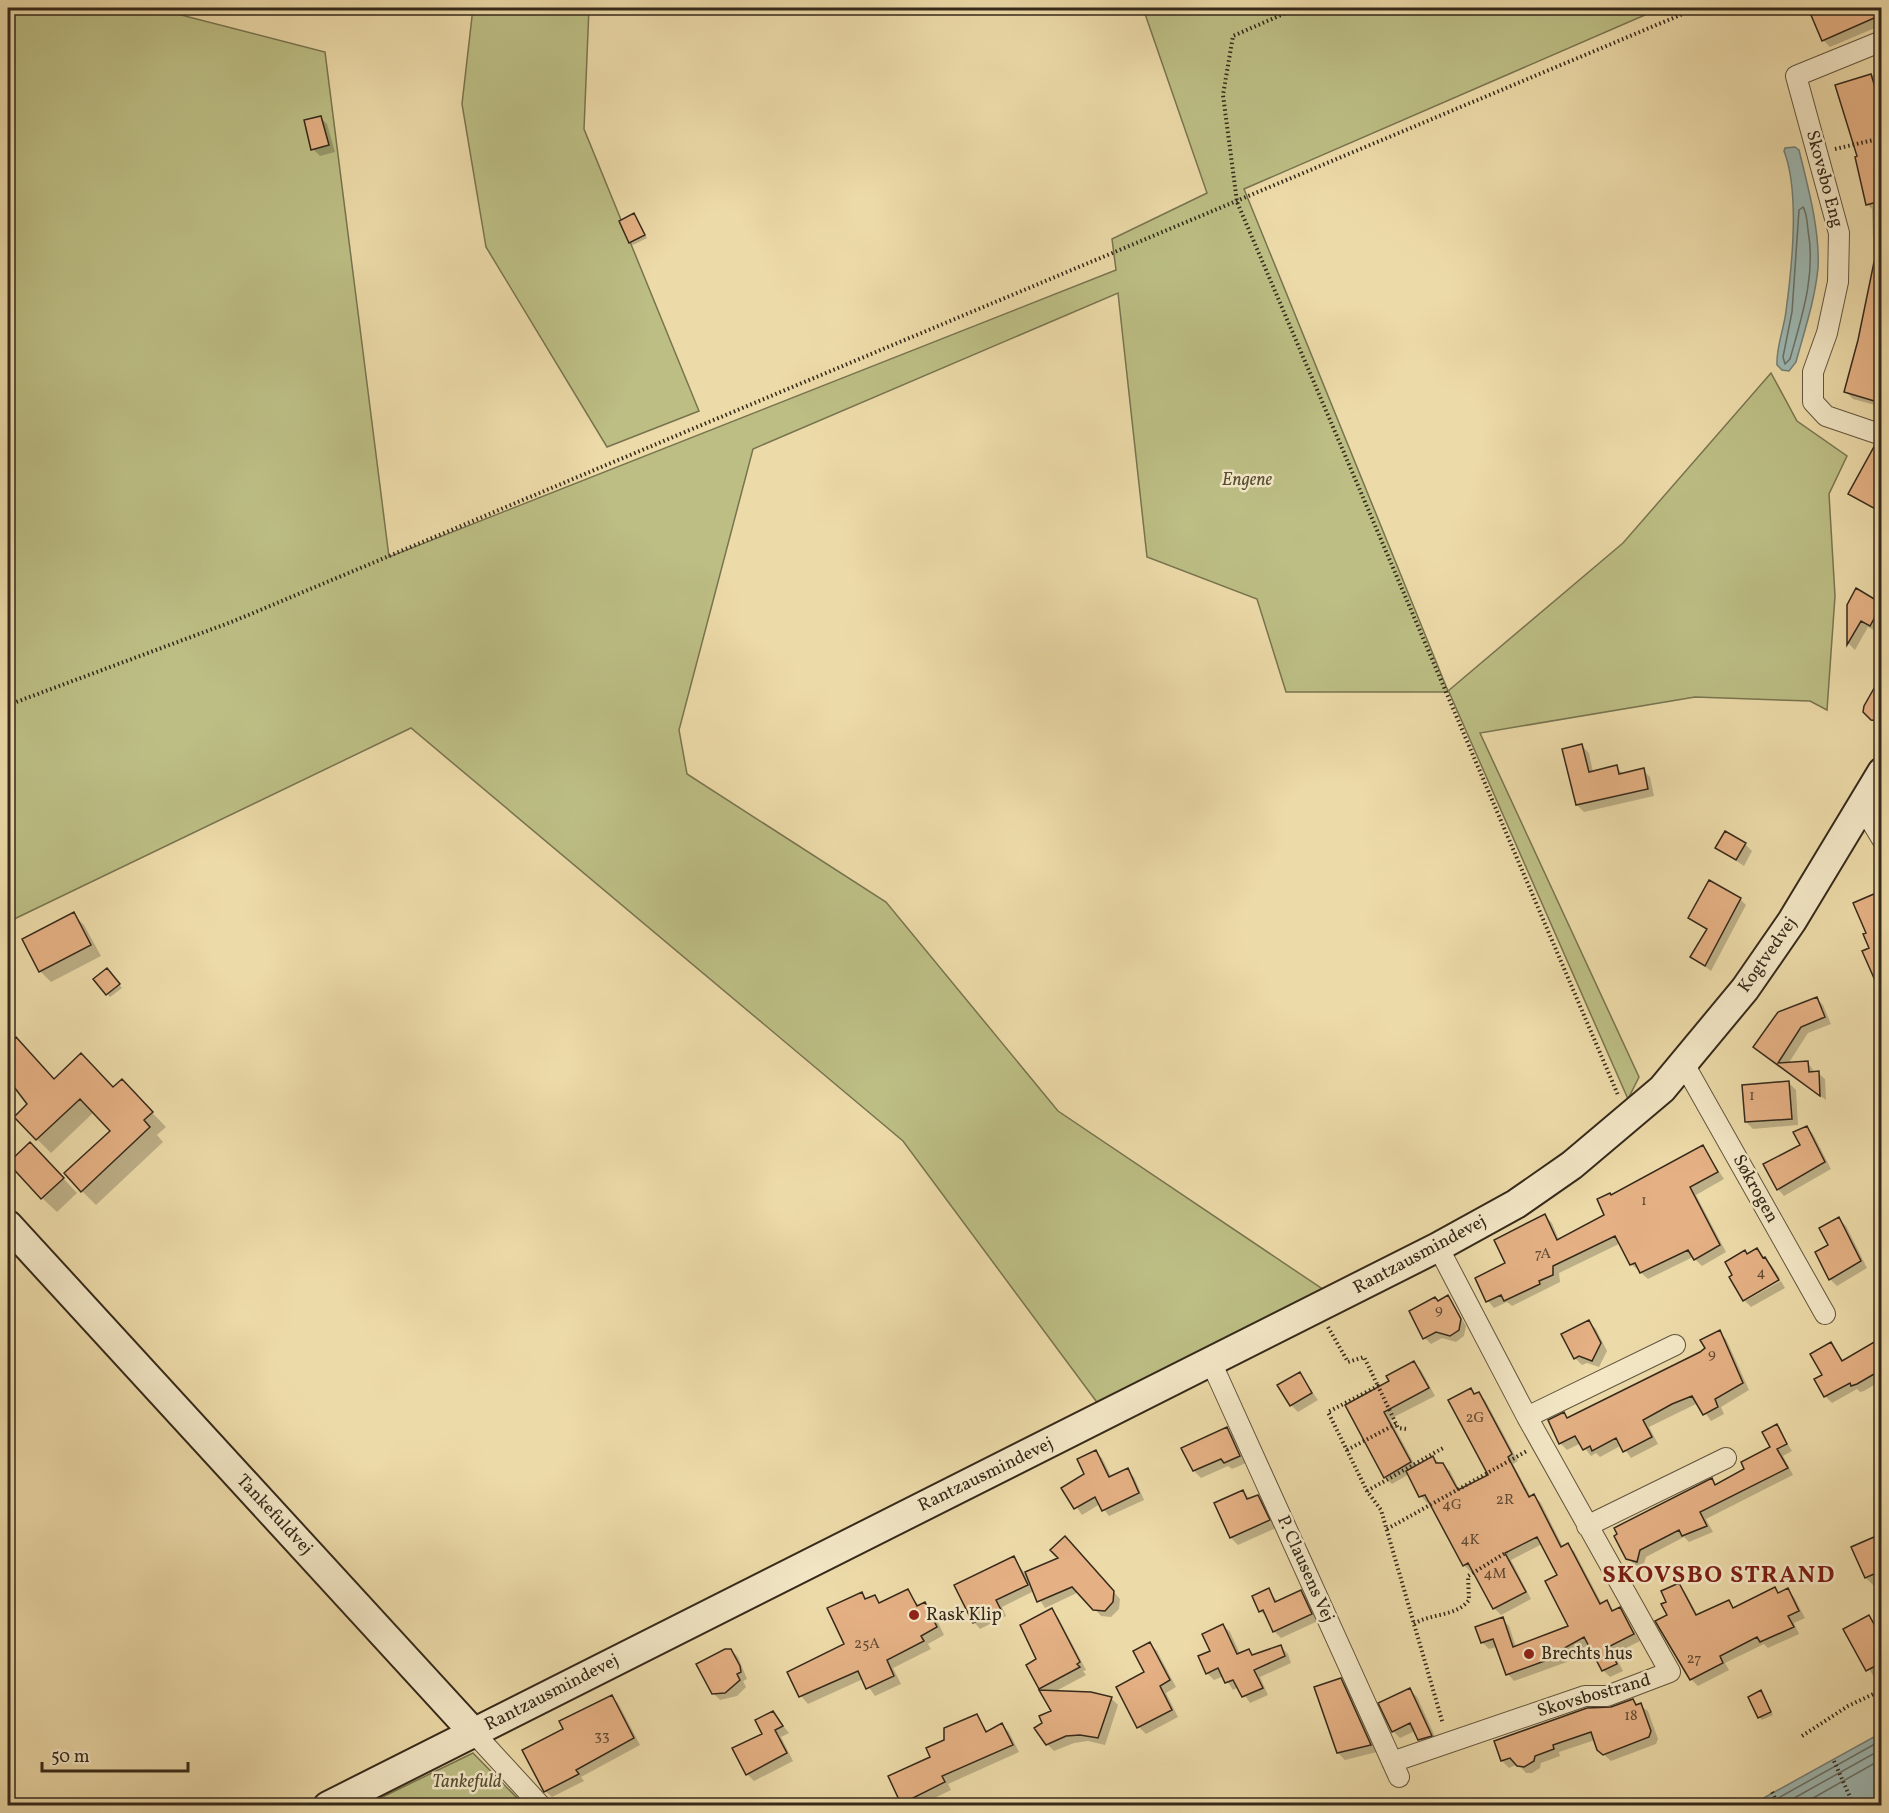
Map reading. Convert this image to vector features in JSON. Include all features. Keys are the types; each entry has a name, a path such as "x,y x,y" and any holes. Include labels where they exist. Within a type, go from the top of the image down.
{"street":[{"name":"Skovsbo Eng","path":"1881,41 1796,76 1839,233 1838,282 1827,333 1813,372 1813,402 1826,416 1881,435"},
{"name":"Kogtvedvej","path":"1628,1117 1662,1089 1745,989 1785,931 1881,772"},
{"path":"1862,806 1881,839"},
{"name":"Søkrogen","path":"1684,1064 1825,1314"},
{"name":"Rantzausmindevej","path":"328,1806 1438,1247 1516,1204 1572,1165 1628,1117"},
{"name":"Tankefuldvej","path":"8,1225 541,1806"},
{"name":"Skovsbostrand","path":"1395,1769 1449,1742 1585,1696 1606,1696 1670,1672 1541,1443 1438,1247"},
{"path":"1527,1417 1675,1345"},
{"name":"P. Clausens Vej","path":"1211,1362 1395,1769"},
{"path":"1587,1526 1725,1458"}],"path":[{"path":"1297,8 1233,36 1224,95 1237,202 1628,1117"},
{"path":"8,705 245,617 1697,8"},
{"path":"1817,153 1881,138"},
{"path":"1317,1308 1348,1362 1365,1357 1398,1428 1406,1429"},
{"path":"1378,1386 1328,1412 1368,1491 1382,1510 1449,1742"},
{"path":"1347,1450 1396,1424"},
{"path":"1387,1529 1541,1443"},
{"path":"1368,1491 1443,1448"},
{"path":"1414,1624 1425,1617 1464,1607 1469,1600 1468,1576 1507,1552"},
{"path":"1802,1736 1848,1706 1881,1690"},
{"path":"1834,1761 1854,1806"},
{"path":"1772,1792 1779,1806"}],"green space":[{"name":"Engene","path":"8,8 154,8 325,52 389,557 1116,270 1112,239 1207,193 1143,8 1661,8 1244,189 1448,691 1623,543 1771,373 1797,421 1847,456 1829,494 1835,596 1827,710 1810,701 1695,697 1480,733 1639,1077 1628,1099 1449,692 1286,692 1257,599 1147,557 1118,293 753,449 679,730 687,774 886,902 1058,1111 1327,1292 1099,1405 903,1141 411,728 8,922"},
{"path":"473,8 589,8 584,129 699,411 607,447 486,247 462,104"},
{"name":"Tankefuld","path":"473,1753 524,1805 366,1805"}],"water":[{"path":"1795,147 1799,150 1813,209 1818,268 1812,304 1796,362 1789,371 1782,370 1777,365 1777,358 1785,318 1793,230 1792,187 1784,151 1785,148"},
{"path":"1881,1733 1881,1805 1751,1805"}],"building":[{"path":"1808,8 1881,8 1881,15 1822,41"},
{"path":"1871,74 1881,107 1881,201 1866,205 1855,157 1857,156 1835,85"},
{"path":"321,116 329,145 311,150 304,120"},
{"path":"634,213 645,235 629,243 619,221"},
{"path":"1874,262 1881,263 1881,403 1844,392 1858,340"},
{"path":"1875,445 1881,447 1881,512 1848,494"},
{"path":"1856,588 1881,603 1881,606 1870,626 1861,621 1847,645 1847,605"},
{"path":"1881,676 1881,721 1871,720 1863,712 1864,706"},
{"path":"1582,744 1589,772 1617,765 1619,774 1644,768 1648,789 1576,805 1562,749"},
{"path":"1725,831 1746,843 1736,860 1715,848"},
{"path":"1709,880 1741,898 1705,966 1690,957 1707,929 1688,918"},
{"path":"1881,891 1881,994 1862,951 1869,948 1863,934 1866,933 1853,903"},
{"path":"74,912 91,945 39,972 22,939"},
{"path":"107,968 120,984 106,995 93,979"},
{"path":"1817,997 1825,1017 1801,1027 1778,1063 1808,1061 1809,1072 1819,1071 1820,1096 1753,1047 1778,1012"},
{"path":"16,1037 54,1079 81,1053 113,1087 122,1079 153,1112 144,1120 150,1127 81,1192 64,1173 110,1131 80,1099 36,1140 14,1117 27,1104 8,1079 8,1045"},
{"path":"1789,1081 1792,1119 1745,1122 1742,1085"},
{"path":"1807,1126 1825,1162 1777,1190 1763,1164 1800,1145 1793,1132"},
{"path":"30,1142 64,1178 41,1199 8,1163"},
{"path":"1703,1145 1718,1172 1690,1187 1720,1245 1694,1260 1688,1250 1640,1273 1635,1263 1630,1265 1615,1236 1553,1266 1553,1275 1539,1281 1540,1284 1504,1301 1501,1295 1486,1302 1475,1278 1505,1263 1494,1240 1545,1214 1557,1240 1604,1215 1597,1199 1610,1193 1611,1195"},
{"path":"1839,1217 1861,1261 1829,1280 1815,1252 1828,1245 1819,1228"},
{"path":"1757,1248 1779,1280 1743,1301 1729,1277 1732,1275 1725,1262 1745,1250 1747,1254"},
{"path":"1448,1295 1461,1319 1459,1330 1450,1336 1436,1332 1423,1339 1409,1311 1435,1297 1438,1301"},
{"path":"1589,1320 1601,1343 1592,1361 1579,1356 1574,1359 1561,1334"},
{"path":"1720,1330 1743,1383 1715,1399 1718,1407 1703,1415 1692,1396 1672,1404 1643,1420 1652,1437 1623,1452 1616,1438 1592,1451 1590,1446 1583,1450 1575,1436 1559,1444 1548,1420 1564,1412 1567,1418 1700,1352 1705,1348 1700,1340"},
{"path":"1881,1338 1881,1370 1857,1384 1851,1386 1850,1383 1824,1397 1814,1379 1822,1375 1810,1354 1831,1342 1842,1361"},
{"path":"1414,1361 1429,1388 1384,1412 1411,1462 1384,1478 1345,1405 1389,1381 1386,1376"},
{"path":"1300,1372 1312,1393 1290,1406 1277,1385"},
{"path":"1471,1388 1474,1394 1479,1392 1512,1454 1508,1457 1529,1497 1534,1494 1561,1547 1568,1543 1600,1604 1607,1600 1612,1611 1620,1607 1634,1634 1608,1647 1617,1664 1602,1671 1584,1637 1559,1651 1561,1655 1506,1675 1493,1639 1481,1643 1475,1627 1503,1617 1513,1647 1568,1626 1545,1581 1557,1575 1537,1537 1505,1553 1526,1592 1493,1609 1468,1563 1463,1566 1425,1495 1419,1497 1406,1471 1433,1456 1436,1463 1443,1463 1458,1490 1488,1475 1448,1400"},
{"path":"1777,1424 1787,1444 1777,1449 1788,1468 1700,1512 1707,1526 1682,1536 1679,1530 1640,1550 1637,1562 1626,1559 1614,1536 1617,1534 1614,1528 1712,1478 1715,1485 1744,1469 1741,1462 1770,1447 1762,1432"},
{"path":"1227,1427 1240,1456 1224,1463 1221,1459 1193,1471 1181,1448"},
{"path":"1096,1450 1109,1477 1128,1468 1139,1493 1102,1511 1095,1497 1074,1509 1061,1488 1084,1474 1077,1459"},
{"path":"1243,1490 1247,1499 1258,1495 1270,1520 1230,1538 1214,1503"},
{"path":"1881,1534 1881,1571 1865,1578 1851,1547"},
{"path":"1065,1536 1114,1591 1113,1602 1105,1611 1093,1610 1072,1587 1037,1602 1025,1572 1058,1558 1050,1550"},
{"path":"1014,1556 1028,1585 996,1600 1001,1610 973,1623 954,1585"},
{"path":"1679,1583 1696,1615 1729,1600 1733,1608 1775,1587 1778,1593 1788,1588 1799,1611 1788,1616 1794,1627 1760,1642 1757,1637 1720,1656 1723,1663 1690,1680 1655,1621 1667,1615 1661,1604 1666,1602 1661,1591"},
{"path":"1269,1588 1275,1602 1301,1590 1312,1614 1273,1632 1263,1610 1259,1612 1252,1596"},
{"path":"908,1589 917,1606 925,1602 937,1627 921,1636 924,1641 887,1660 894,1676 866,1689 858,1671 799,1697 787,1672 844,1644 827,1608 862,1592 865,1599 875,1595 879,1603"},
{"path":"1052,1608 1080,1662 1077,1664 1080,1667 1039,1689 1026,1665 1036,1659 1020,1625"},
{"path":"1869,1615 1881,1637 1881,1663 1866,1671 1843,1629"},
{"path":"1223,1624 1237,1654 1249,1649 1252,1655 1281,1645 1285,1656 1254,1670 1263,1688 1242,1697 1233,1680 1225,1683 1218,1668 1206,1674 1198,1656 1210,1651 1202,1634"},
{"path":"1150,1642 1170,1680 1160,1686 1172,1710 1137,1728 1116,1687 1144,1672 1133,1651"},
{"path":"725,1649 731,1649 740,1666 741,1672 737,1674 740,1680 725,1693 712,1694 696,1664"},
{"path":"1341,1678 1371,1745 1337,1753 1314,1687"},
{"path":"1410,1688 1432,1736 1418,1740 1410,1723 1392,1732 1378,1703"},
{"path":"1039,1690 1091,1692 1112,1697 1098,1738 1080,1735 1066,1736 1046,1745 1034,1728 1042,1723 1039,1716 1051,1711"},
{"path":"1761,1690 1771,1712 1758,1718 1748,1697"},
{"path":"612,1695 634,1738 576,1770 579,1774 544,1792 522,1750 563,1729 559,1721"},
{"path":"1633,1699 1636,1705 1641,1703 1651,1731 1649,1737 1603,1755 1597,1750 1591,1732 1553,1745 1554,1749 1535,1756 1534,1761 1524,1767 1517,1766 1510,1758 1501,1761 1494,1741 1587,1708 1611,1707"},
{"path":"773,1711 783,1726 775,1730 787,1753 746,1775 732,1748 762,1734 755,1720"},
{"path":"977,1714 986,1732 1002,1723 1013,1745 942,1776 945,1782 901,1804 888,1776 930,1757 926,1748 944,1740 944,1728"}],"place":[{"name":"Rask Klip","path":"914,1615"},
{"name":"Brechts hus","path":"1529,1654"}],"district":[{"name":"SKOVSBO STRAND","path":"1719,1576"}]}
